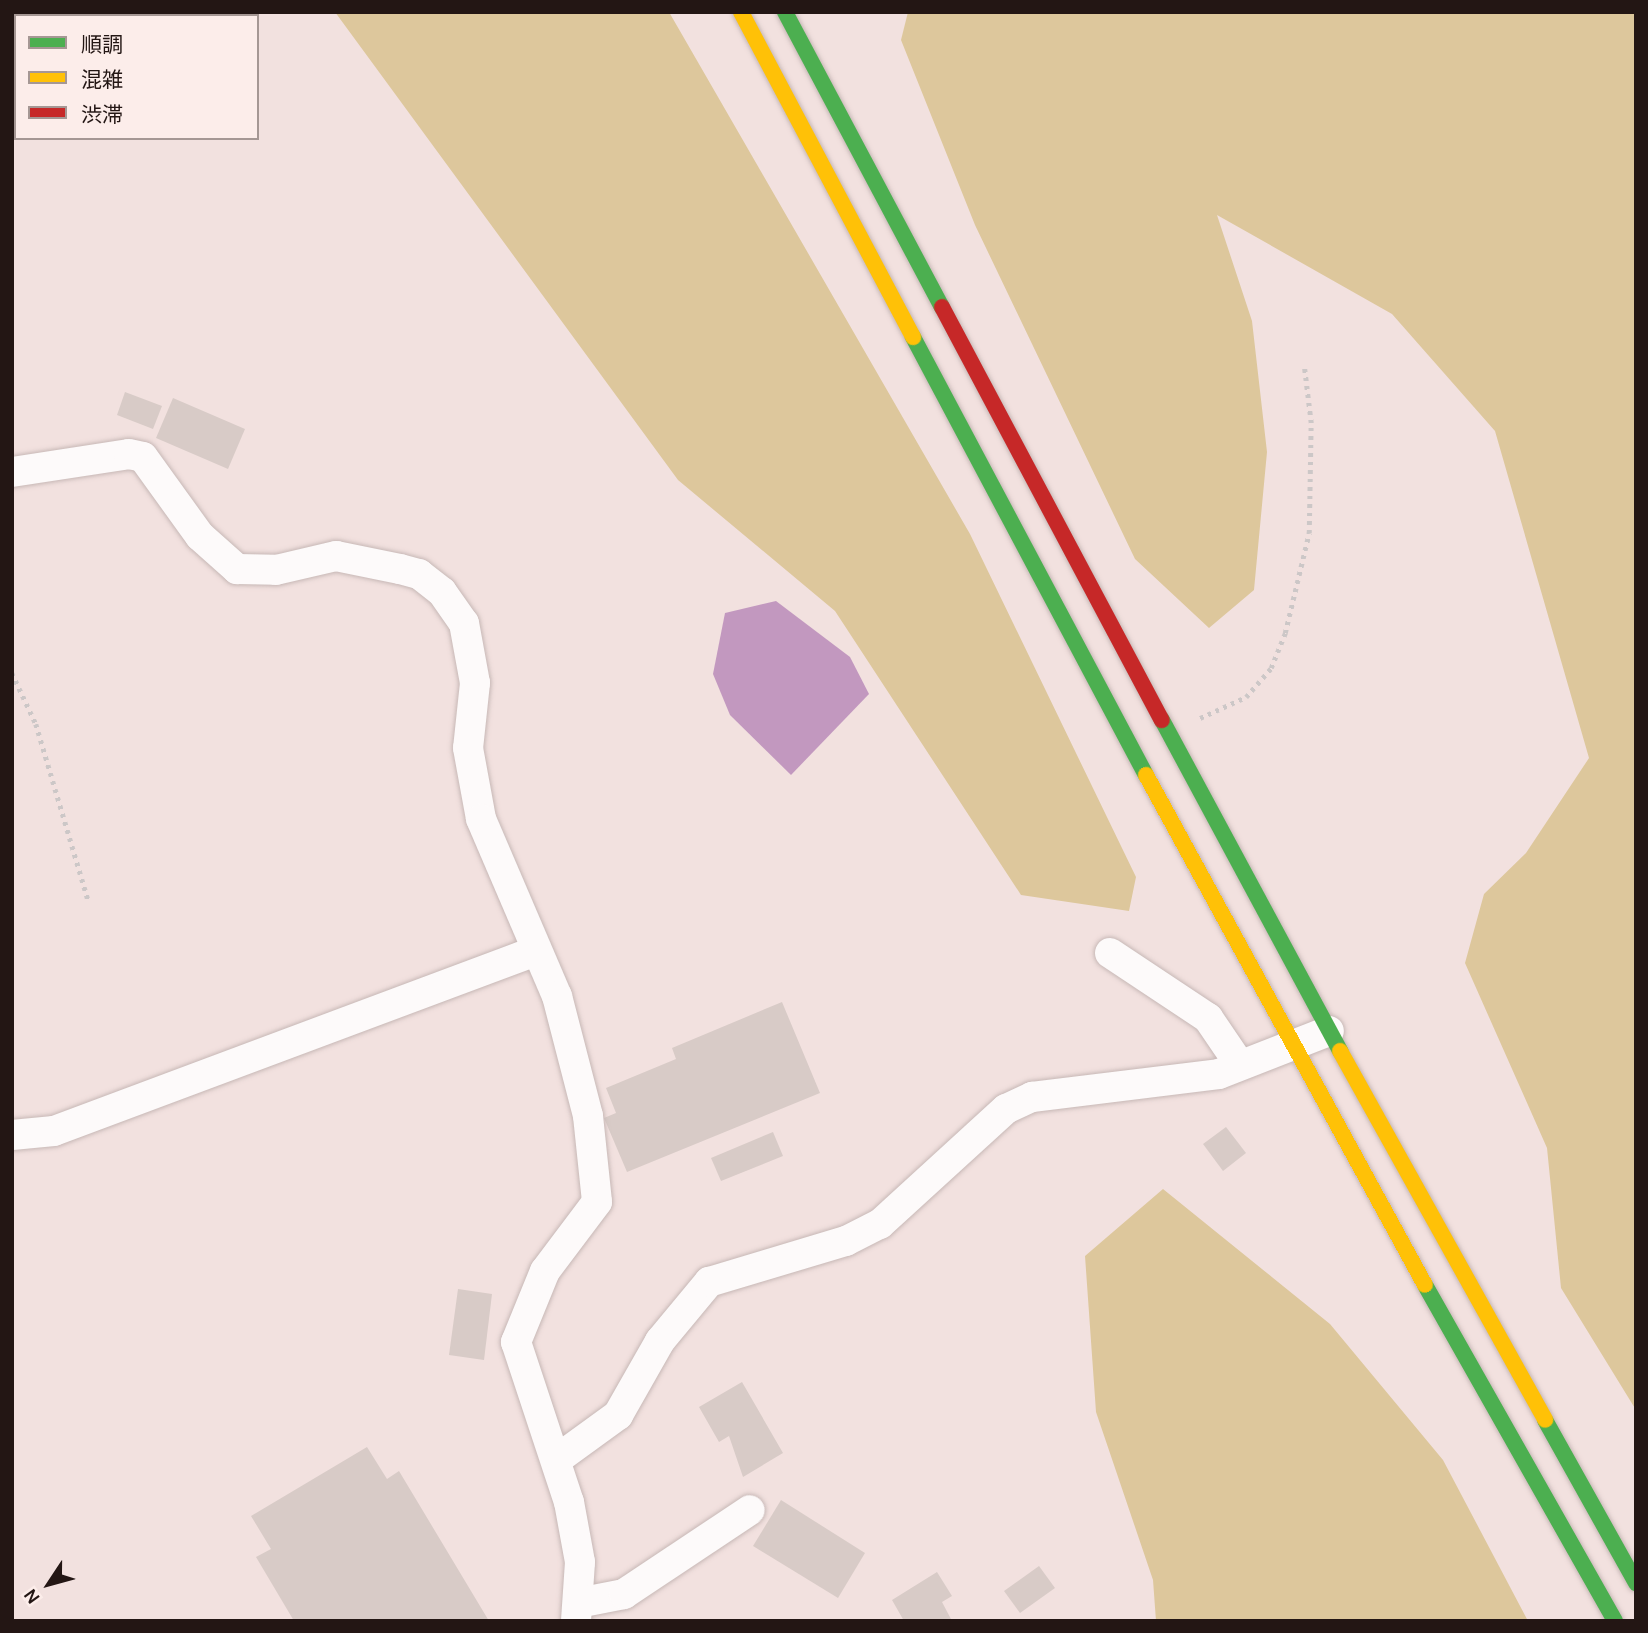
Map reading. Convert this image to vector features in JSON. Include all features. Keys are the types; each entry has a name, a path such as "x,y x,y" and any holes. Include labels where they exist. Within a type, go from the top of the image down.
{"street":[{"path":"741,12 1289,1045 1615,1621"},
{"path":"785,12 1168,734 1329,1031 1636,1583"},
{"path":"12,472 129,453 143,457 200,536 237,569 276,570 336,556 419,574 442,592 473,647 468,748 481,819 533,952 572,1037 597,1202 545,1271 516,1342 556,1460 580,1562 577,1612 624,1594 750,1510"},
{"path":"12,1135 54,1131 220,1064 367,1017 533,952"},
{"path":"1110,953 1208,1018 1240,1065"},
{"path":"556,1460 618,1416 660,1341 709,1282 846,1241 880,1224 1006,1109 1032,1097 1124,1090 1240,1065 1329,1031"}],"path":[{"path":"1168,734 1246,696 1271,668 1285,633 1309,533 1311,423 1304,365"},
{"path":"12,674 36,724 88,898"}],"shaded area":[{"path":"335,12 669,12 970,534 1136,877 1129,911 1021,895 835,611 678,480"},
{"path":"908,12 1636,12 1636,1410 1561,1288 1547,1148 1465,963 1484,894 1526,853 1589,758 1495,431 1392,314 1217,215 1252,321 1267,452 1254,590 1209,628 1135,559 975,225 901,40"},
{"path":"776,601 850,657 869,694 791,775 730,715 713,674 725,613"},
{"path":"1163,1189 1330,1324 1443,1460 1528,1621 1156,1621 1153,1580 1096,1412 1085,1256"}],"building":[{"path":"125,392 162,406 153,429 117,415"},
{"path":"173,398 245,429 228,469 156,438"},
{"path":"782,1002 820,1093 627,1172 604,1118 616,1113 606,1088 676,1059 672,1048"},
{"path":"1226,1127 1246,1153 1223,1171 1203,1144"},
{"path":"773,1132 783,1156 721,1181 711,1158"},
{"path":"458,1289 492,1294 484,1360 449,1355"},
{"path":"742,1382 783,1453 743,1477 729,1436 719,1442 699,1407"},
{"path":"367,1447 387,1479 399,1471 489,1621 294,1621 256,1557 271,1549 251,1516"},
{"path":"781,1500 865,1553 838,1598 753,1546"},
{"path":"1039,1566 1055,1588 1020,1613 1004,1591"},
{"path":"937,1572 952,1596 942,1602 952,1621 904,1621 892,1600"}],"traffic: fast":[{"path":"785,12 942,307"},
{"path":"913,337 1146,775"},
{"path":"1162,720 1340,1051"},
{"path":"1425,1285 1615,1621"},
{"path":"1545,1420 1636,1583"}],"traffic: slow":[{"path":"741,12 913,337"},
{"path":"1146,775 1425,1285"},
{"path":"1340,1051 1545,1420"}],"traffic: jam":[{"path":"942,307 1162,720"}]}
